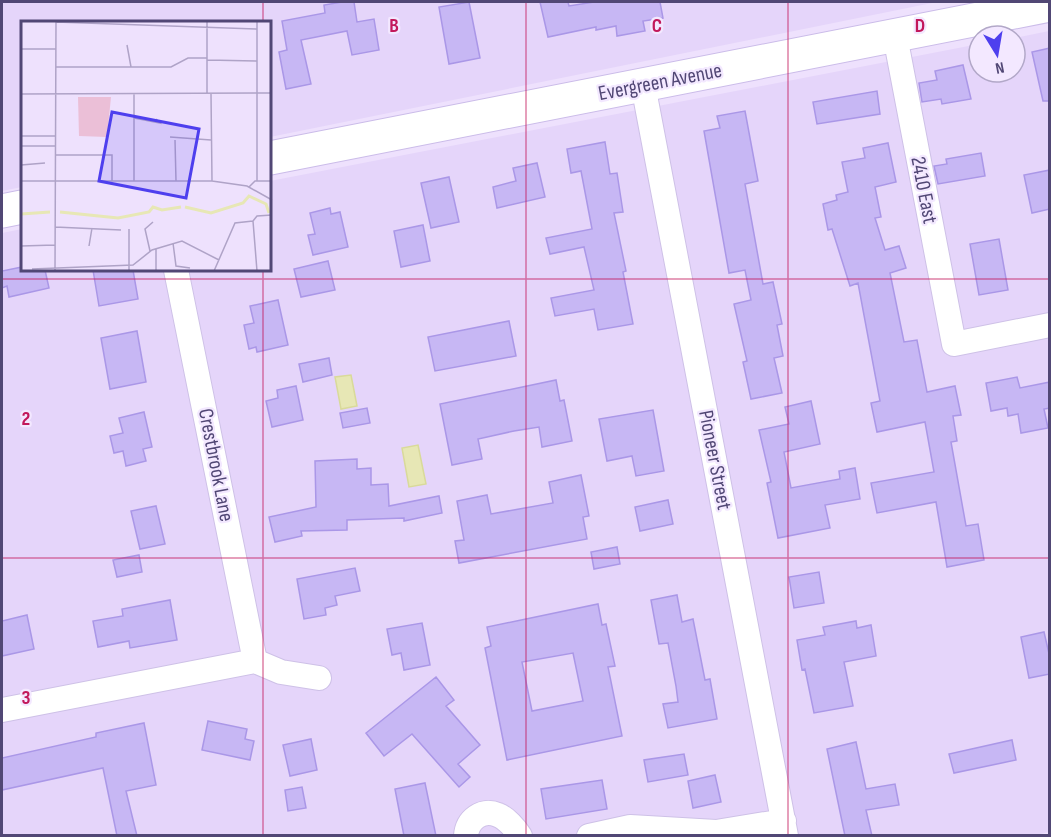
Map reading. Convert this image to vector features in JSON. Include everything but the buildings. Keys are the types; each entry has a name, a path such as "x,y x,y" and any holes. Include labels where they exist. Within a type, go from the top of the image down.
{"street":[{"name":"Evergreen Avenue","path":"272,158 1050,5"},
{"name":"2410 East","path":"895,36 954,344 1050,325"},
{"name":"Pioneer Street","path":"643,85 785,828"},
{"path":"2,211 21,207"},
{"name":"Crestbrook Lane","path":"176,272 255,661"},
{"path":"2,710 255,661 281,672 319,678"},
{"path":"466,836 468,823 475,816 486,814 498,815 515,829 519,836"},
{"path":"590,836 630,827 716,832 785,828"}],"shaded area":[{"path":"2,2 937,2 272,137 272,21 21,21 21,187 2,191"},
{"path":"1049,31 1049,832 1040,834 1040,836 2,835 2,233 21,229 21,272 272,272 272,181 967,46 967,84 1027,84 1027,36"},
{"path":"351,375 357,406 341,409 335,377"},
{"path":"418,445 426,484 409,487 402,448"}]}
